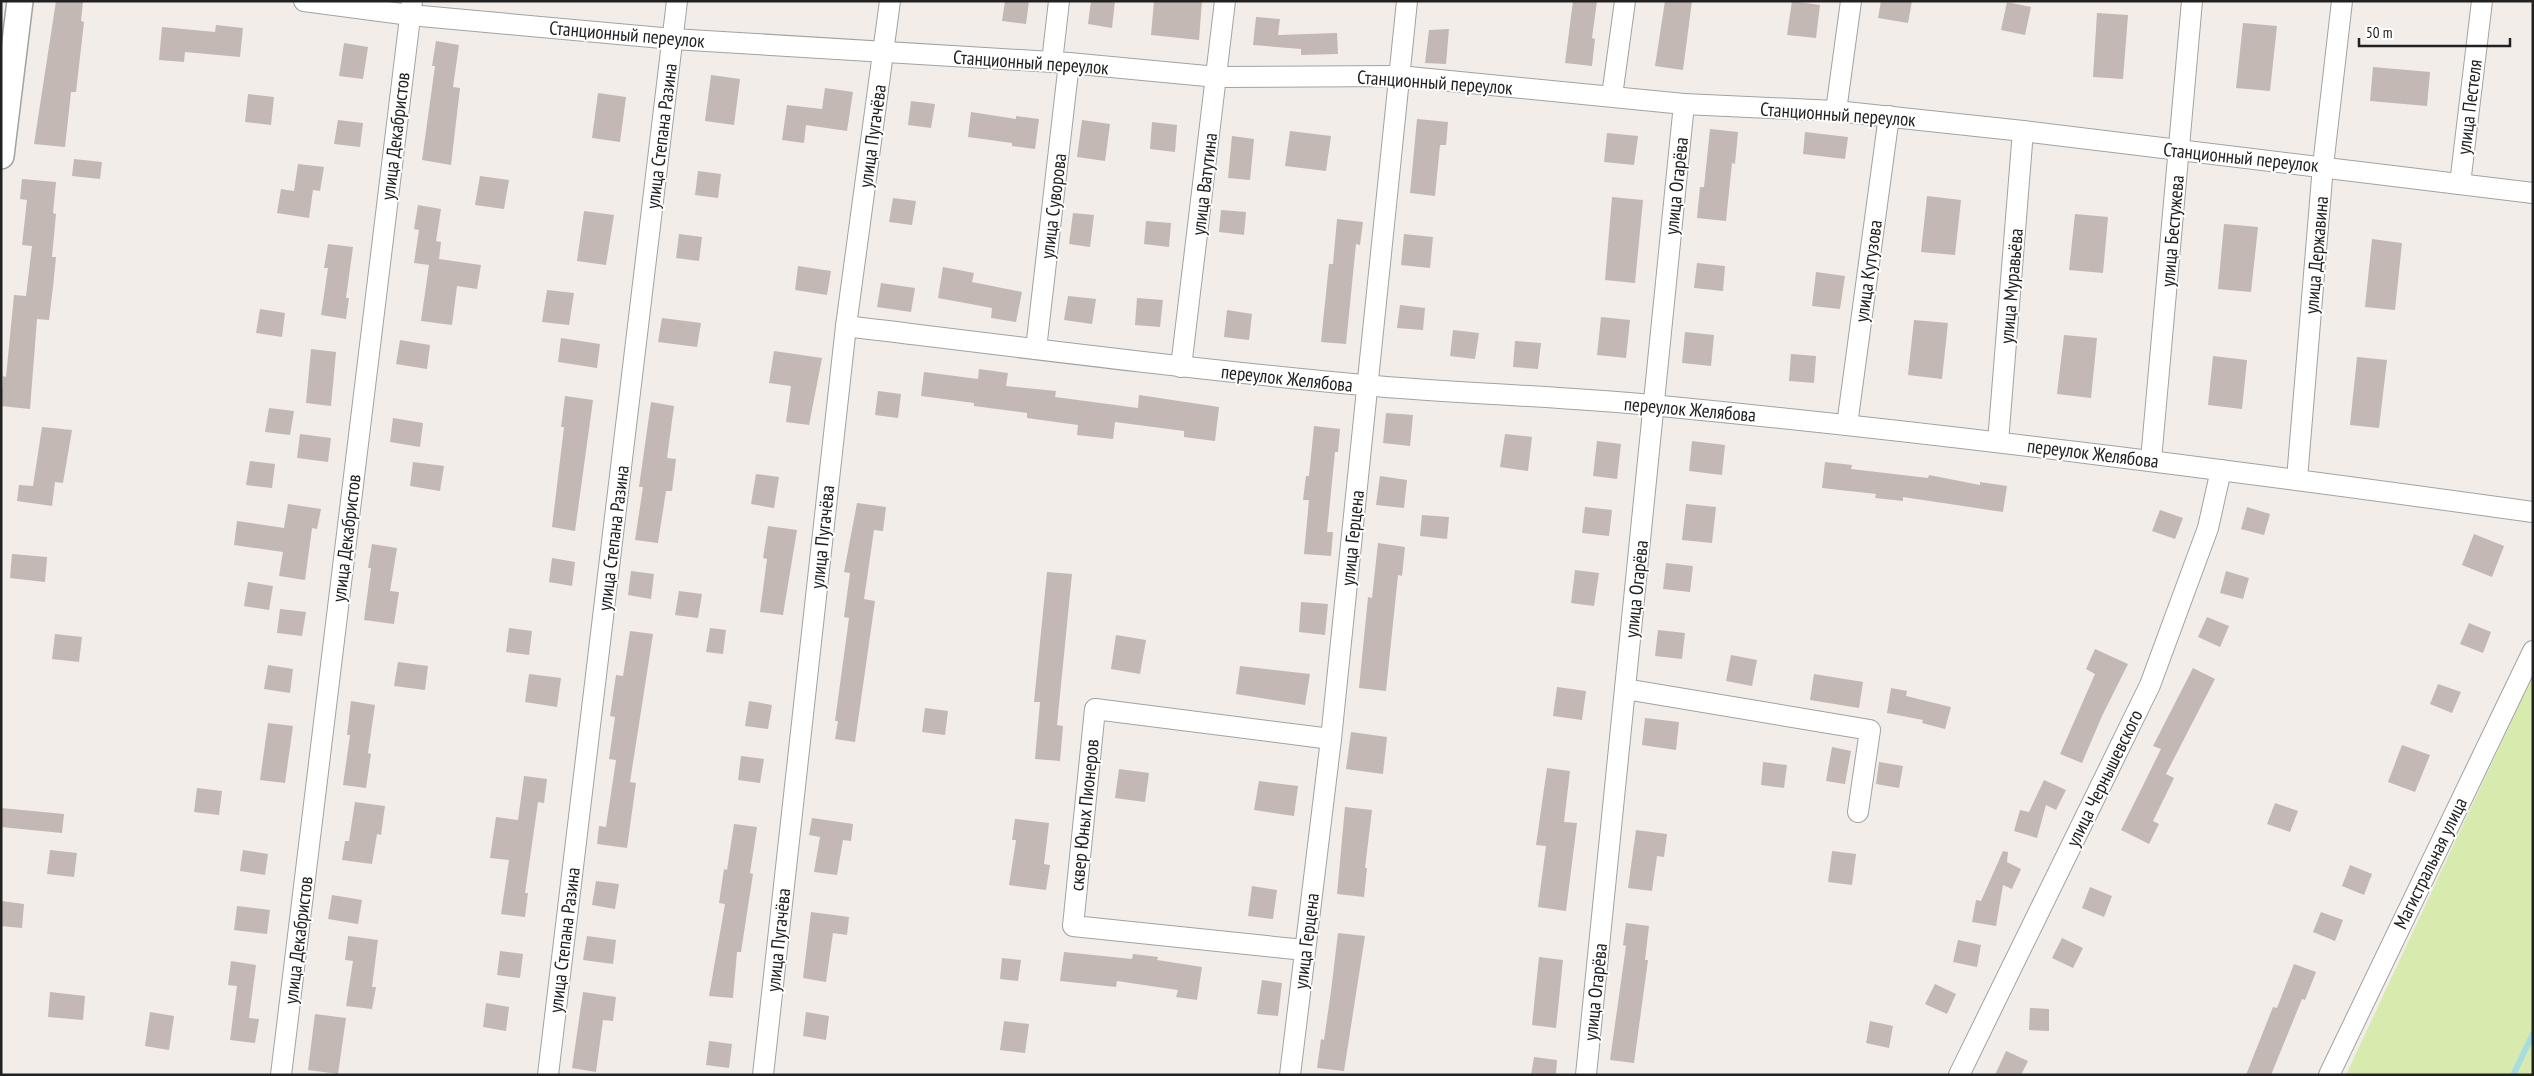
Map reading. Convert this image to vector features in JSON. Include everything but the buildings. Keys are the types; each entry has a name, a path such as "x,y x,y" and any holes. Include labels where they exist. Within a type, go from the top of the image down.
{"street":[{"path":"1,156 20,1"},
{"name":"Станционный переулок","path":"304,1 411,8 673,39 1061,62 1217,77 1399,76 1684,104 1836,111 2323,166 2533,193"},
{"name":"улица Степана Разина","path":"548,1075 677,1"},
{"name":"улица Пугачёва","path":"763,1075 846,326 890,1"},
{"name":"улица Суворова","path":"1036,349 1061,62 1059,1"},
{"name":"улица Ватутина","path":"1181,368 1225,1"},
{"name":"улица Герцена","path":"1290,1075 1331,739 1407,1"},
{"path":"1612,96 1625,1"},
{"path":"1836,111 1851,1"},
{"name":"улица Бестужева","path":"2151,460 2192,1"},
{"name":"улица Державина","path":"2297,479 2323,166 2342,1"},
{"name":"улица Пестеля","path":"2460,184 2482,1"},
{"name":"улица Декабристов","path":"281,1075 411,8"},
{"name":"улица Огарёва","path":"1586,1075 1684,104"},
{"name":"улица Кутузова","path":"1847,425 1890,116"},
{"name":"улица Муравьёва","path":"1998,442 2023,131"},
{"name":"переулок Желябова","path":"846,326 1181,368 1368,386 1655,405 1847,425 2151,460 2533,512"},
{"name":"улица Чернышевского","path":"1959,1075 2150,685 2208,528 2221,470"},
{"name":"Магистральная улица","path":"2329,1075 2533,651"},
{"path":"1625,689 1870,730 1858,812"},
{"name":"сквер Юных Пионеров","path":"1304,950 1074,926 1095,709 1331,739"}],"green space":[{"path":"2533,675 2533,1075 2346,1075"}],"waterway":[{"path":"2513,1075 2533,1034"}]}
